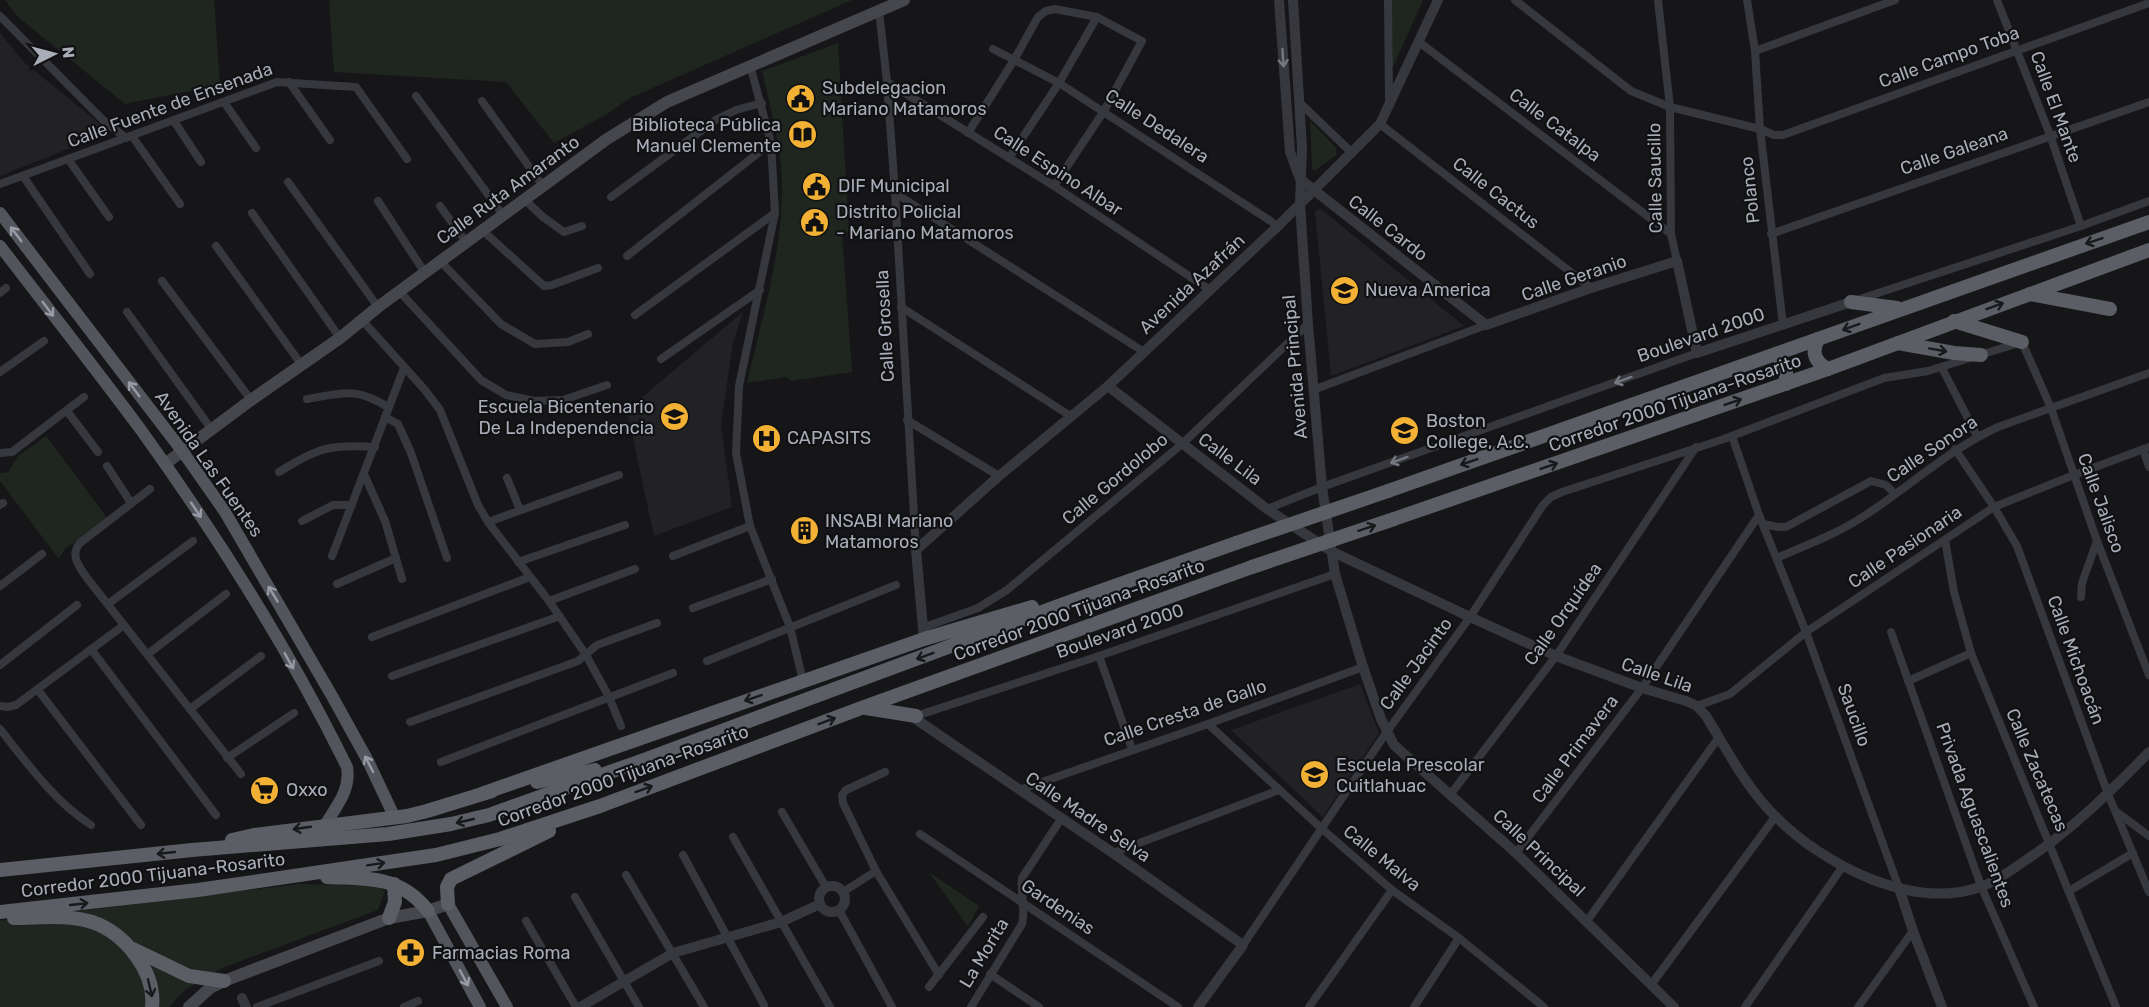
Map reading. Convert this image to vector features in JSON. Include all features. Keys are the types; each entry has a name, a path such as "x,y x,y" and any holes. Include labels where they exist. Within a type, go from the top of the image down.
{"highway":[{"name":"Corredor 2000 Tijuana-Rosarito","path":"0,870 192,850 388,834 451,824 489,815 1069,602 2149,222"},
{"name":"Corredor 2000 Tijuana-Rosarito","path":"0,912 198,890 436,855 500,839 612,801 1252,567 1828,369 2149,250"},
{"path":"2028,293 2110,309"},
{"path":"1851,302 1902,308"},
{"path":"1954,321 2022,342"},
{"path":"1818,339 1814,348 1815,357 1820,365 1828,369"},
{"path":"1896,343 1981,356"},
{"path":"1777,354 1786,368 1786,384"},
{"path":"192,850 254,835 427,811 803,681 923,633 1040,605 1069,602"},
{"path":"864,707 916,716"},
{"path":"484,793 641,761"},
{"path":"448,904 447,887 451,879 458,874 612,801"},
{"path":"293,876 373,879 394,884 413,894 428,911"},
{"path":"389,918 394,902 394,884"},
{"path":"0,919 70,918 93,922 110,932 141,962 146,972 152,1007"},
{"path":"128,947 189,976 224,981"}],"main road":[{"name":"Calle Ruta Amaranto","path":"165,464 340,338 399,291 607,139 667,102 904,0"},
{"name":"Avenida Las Fuentes","path":"0,213 183,452 225,512 284,611 368,762 394,816"},
{"name":"Avenida Las Fuentes","path":"0,246 165,464 258,604 347,767 346,790 325,825"},
{"path":"189,1007 210,988 224,981 389,918 428,911 448,904 507,1007"},
{"path":"428,911 480,1007"},
{"path":"486,970 496,1007"}],"street":[{"name":"Avenida Principal","path":"1278,0 1290,152 1300,179"},
{"name":"Avenida Principal","path":"1293,0 1302,148 1300,204 1308,324 1322,487 1331,551"},
{"path":"1388,0 1389,104"},
{"name":"Avenida Azafrán","path":"916,550 999,476 1108,386 1278,226 1380,124 1438,0"},
{"name":"Calle Campo Toba","path":"1515,0 1631,91 1670,107 1760,129 1774,135 1784,135 2149,3"},
{"name":"Calle Saucillo","path":"1658,0 1670,107 1671,234 1697,353"},
{"name":"Polanco","path":"1747,0 1755,51 1760,129 1783,325"},
{"path":"1755,51 1895,0"},
{"name":"Calle El Mante","path":"1997,0 2050,135 2081,226"},
{"path":"968,132 1014,60 1038,17 1046,11 1055,9 1097,17 1142,41 1104,111 1054,186"},
{"name":"Calle Grosella","path":"879,11 895,193 907,420 923,633"},
{"path":"0,16 96,113 129,137 180,204"},
{"path":"1009,158 1059,83 1097,17"},
{"name":"Calle Catalpa","path":"1419,42 1671,234"},
{"name":"Calle Dedalera","path":"993,49 1059,83 1278,226"},
{"path":"750,65 771,143 776,213 739,386 736,453 750,526 790,627 803,681"},
{"name":"Calle Fuente de Ensenada","path":"0,184 277,82 356,87 407,159"},
{"path":"289,82 330,140"},
{"name":"Calle Espino Albar","path":"887,82 1054,186 1210,291"},
{"path":"416,96 503,215"},
{"path":"482,101 543,186"},
{"path":"225,102 256,148"},
{"name":"Calle Galeana","path":"1771,234 2149,102"},
{"path":"611,197 717,119 736,110 762,103"},
{"path":"1299,103 1352,152"},
{"path":"174,121 201,162"},
{"name":"Calle Cactus","path":"1380,124 1591,288"},
{"path":"627,256 771,143"},
{"path":"68,159 109,217"},
{"path":"23,176 90,274"},
{"name":"Calle Cardo","path":"1300,179 1486,325"},
{"path":"288,182 378,307"},
{"path":"895,193 1144,352"},
{"path":"525,200 564,232 582,226"},
{"path":"378,201 425,273"},
{"name":"Boulevard 2000","path":"1267,509 1322,487 1697,353 2081,226 2149,201"},
{"path":"440,206 466,242"},
{"path":"252,213 340,338"},
{"path":"635,315 776,213"},
{"path":"482,230 544,286 598,268"},
{"path":"216,246 301,364"},
{"name":"Calle Geranio","path":"1313,390 1486,325 1677,261"},
{"path":"441,262 501,324 535,344 568,342 588,334"},
{"path":"162,281 251,400"},
{"path":"661,359 759,290"},
{"path":"399,291 482,380 506,395 534,401 563,400 607,385"},
{"path":"901,307 1072,417"},
{"path":"127,312 212,430"},
{"path":"362,320 440,410 478,505 488,522 549,601 586,655 609,697 621,726"},
{"name":"Calle Gordolobo","path":"923,633 993,601 1182,444 1308,324"},
{"path":"0,372 44,341"},
{"name":"Calle Jacinto","path":"1198,1007 1551,497 1732,436 1884,378 1942,368 2022,342"},
{"name":"Calle Jalisco","path":"2022,342 2051,408 2097,541 2149,675"},
{"path":"332,556 404,368"},
{"path":"1942,368 1977,436"},
{"name":"Calle Sonora","path":"1777,558 1848,526 1955,449 1977,436 2149,373"},
{"name":"Calle Lila","path":"1108,386 1267,509 1331,551 1556,656 1697,706 1775,817 1843,866 1899,888 1927,893 1950,892 1981,886 2005,874 2050,844 2108,794 2149,752"},
{"path":"307,399 357,393 370,396 388,408"},
{"path":"0,453 12,452 84,398"},
{"path":"67,411 98,452"},
{"path":"385,417 398,424 411,453 447,558"},
{"path":"907,420 999,476"},
{"name":"Saucillo","path":"1732,436 1762,524 1806,632 1942,1007"},
{"path":"279,472 317,450 351,446 375,447"},
{"name":"Calle Orquídea","path":"1450,795 1556,656 1696,447"},
{"path":"2146,448 2149,467"},
{"name":"Calle Pasionaria","path":"1697,706 1730,694 1806,632 1995,507 2146,448"},
{"name":"Calle Michoacán","path":"1955,449 1995,507 2017,546 2108,794 2149,892"},
{"path":"107,466 131,503"},
{"path":"364,474 385,520 402,579"},
{"path":"488,522 619,475"},
{"path":"507,478 520,510"},
{"path":"1762,524 1786,527 1871,481 1886,485 1895,494"},
{"path":"150,489 80,543 75,552 78,565 241,774"},
{"path":"302,521 333,505 352,505"},
{"name":"Calle Primavera","path":"1516,853 1642,688 1759,514"},
{"path":"518,562 625,525"},
{"path":"673,556 750,526"},
{"name":"Calle Zacatecas","path":"1945,540 1954,592 1971,653 2116,1007"},
{"path":"108,604 193,541"},
{"path":"2081,597 2082,583 2097,541"},
{"name":"Calle Principal","path":"1331,551 1335,574 1362,667 1386,733 1395,745 1516,853 1674,1007"},
{"path":"0,586 42,554"},
{"path":"337,584 396,558"},
{"path":"549,601 635,569"},
{"name":"Boulevard 2000","path":"916,716 1099,656 1335,574"},
{"path":"372,636 530,577"},
{"path":"693,608 772,579"},
{"path":"707,661 896,585"},
{"path":"148,654 226,594"},
{"path":"0,665 77,605"},
{"path":"392,676 560,616"},
{"path":"410,722 578,661 597,645 657,623"},
{"path":"0,706 16,705 124,625"},
{"name":"Privada Aguascalientes","path":"1891,632 1981,886 2034,1007"},
{"path":"91,650 216,815"},
{"path":"1908,681 1971,653"},
{"path":"190,709 261,656"},
{"path":"1099,656 1132,750"},
{"name":"Calle Cresta de Gallo","path":"1019,790 1362,667"},
{"path":"441,762 673,673"},
{"path":"38,690 141,825"},
{"path":"227,758 294,713"},
{"name":"Calle Madre Selva","path":"916,716 917,720 1113,853 1243,945"},
{"name":"Calle Malva","path":"1208,724 1320,828 1392,890 1459,938 1533,1003 1544,1007"},
{"path":"0,729 66,806 92,825"},
{"path":"1587,921 1719,737"},
{"path":"885,772 846,790 842,795 843,803 876,871 939,975"},
{"path":"1113,853 1279,790"},
{"path":"782,812 826,887"},
{"path":"2116,812 2149,836"},
{"path":"1651,985 1775,817"},
{"name":"La Morita","path":"971,1007 1022,924 1024,917 1022,878 1061,819"},
{"name":"Gardenias","path":"920,834 1178,1007"},
{"path":"733,837 830,1007"},
{"path":"2069,891 2133,853"},
{"path":"683,855 764,1005"},
{"path":"1745,1007 1843,866"},
{"path":"843,892 876,871"},
{"path":"626,875 704,1007"},
{"path":"837,886 843,892 844,904 839,910 830,912 822,908 820,892 826,887 837,886"},
{"path":"1309,1007 1392,890"},
{"path":"575,897 639,1007"},
{"path":"526,921 578,1007 673,953 781,922 820,904"},
{"path":"839,910 892,1007"},
{"path":"929,987 983,917"},
{"path":"1858,1007 1913,931"},
{"path":"1414,1007 1459,938"},
{"path":"257,1007 379,961"},
{"path":"990,974 1039,1007"},
{"path":"404,1007 418,1001"}],"shaded area":[{"path":"5,0 214,0 220,85 125,104 18,17"},
{"path":"329,0 852,0 630,98 607,114 554,143 506,82 334,72"},
{"path":"1390,0 1423,0 1392,69"},
{"path":"0,33 25,63 110,132 0,176"},
{"path":"838,43 849,232 842,234 852,372 791,381 786,377 747,383 777,248 782,193 778,142 762,71"},
{"path":"1310,121 1336,148 1336,155 1314,171 1312,168"},
{"path":"1321,209 1464,326 1331,376 1315,211"},
{"name":"Escuela Bicentenario De La Independencia","path":"743,312 733,343 721,425 732,507 654,536 627,410"},
{"path":"46,436 108,519 65,548 59,559 0,481 0,473 8,472 18,456"},
{"name":"Escuela Prescolar Cuitlahuac","path":"1360,684 1379,733 1323,817 1231,730"},
{"path":"929,872 979,906 968,927"},
{"path":"299,884 378,886 385,891 378,910 222,968 184,991 169,1007 0,1007 0,921"}],"place":[{"name":"Subdelegacion Mariano Matamoros","path":"801,98"},
{"name":"Biblioteca Pública Manuel Clemente","path":"802,135"},
{"name":"DIF Municipal","path":"817,186"},
{"name":"Distrito Policial - Mariano Matamoros","path":"815,222"},
{"name":"Nueva America","path":"1344,290"},
{"name":"Escuela Bicentenario De La Independencia","path":"675,417"},
{"name":"Boston College, A.C.","path":"1405,431"},
{"name":"CAPASITS","path":"766,438"},
{"name":"INSABI Mariano Matamoros","path":"804,531"},
{"name":"Escuela Prescolar Cuitlahuac","path":"1315,775"},
{"name":"Oxxo","path":"265,790"},
{"name":"Farmacias Roma","path":"411,953"}]}
